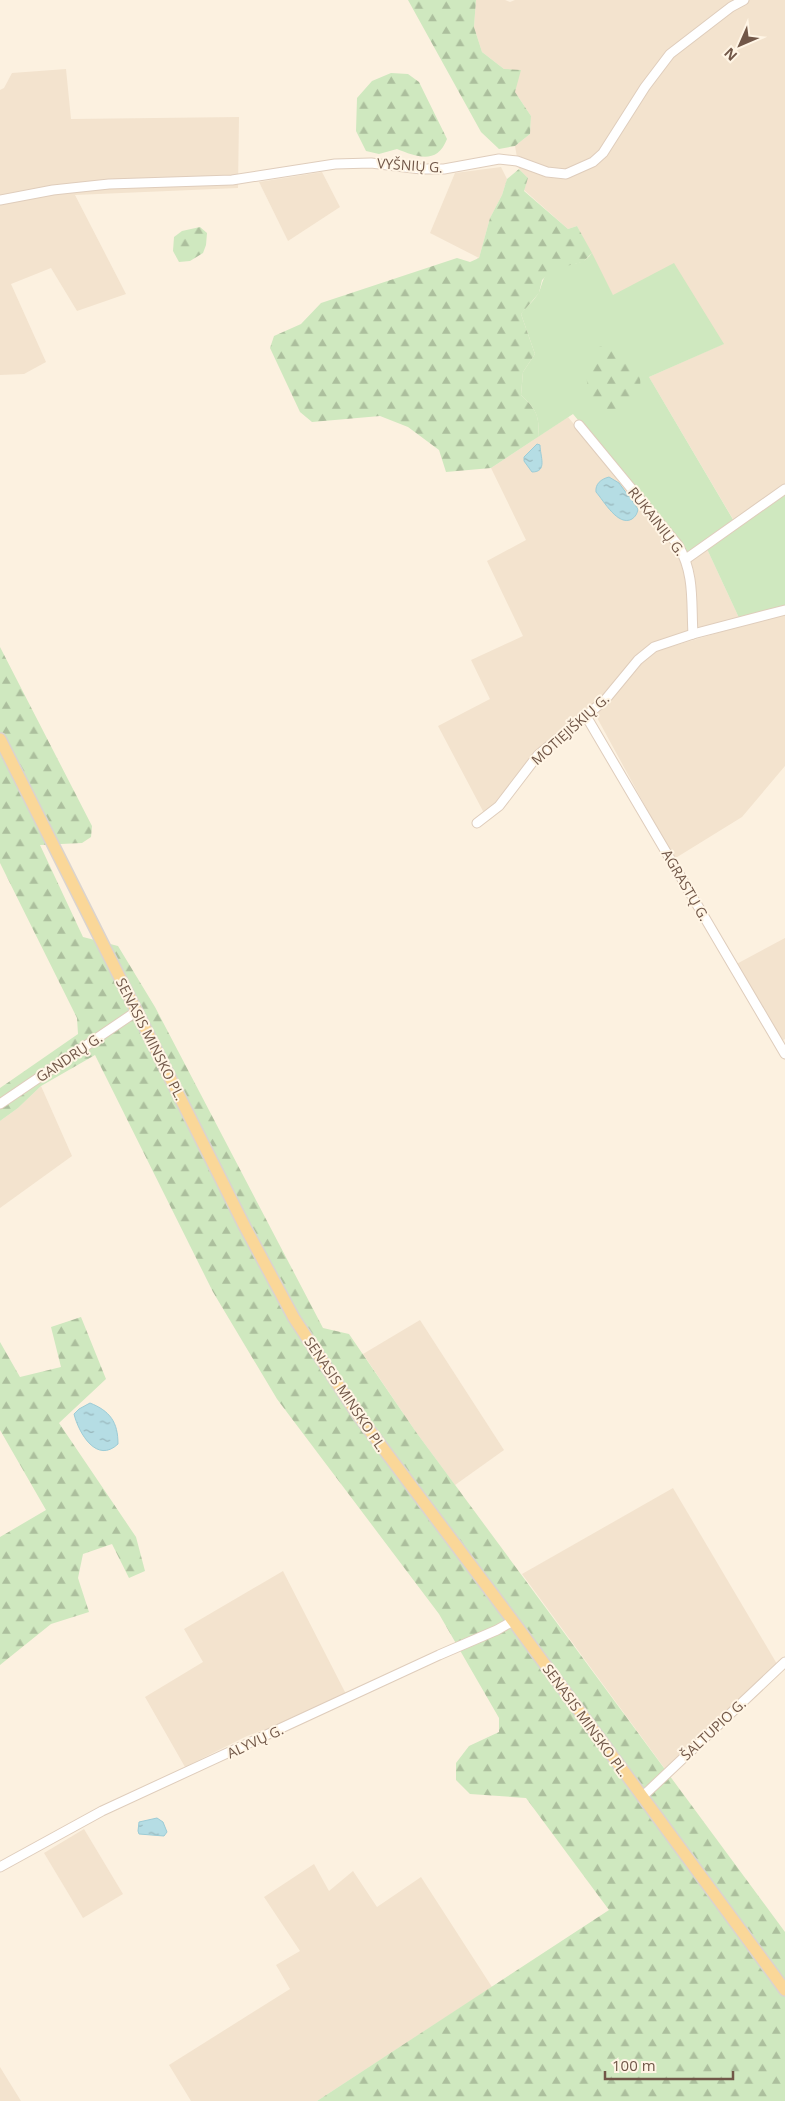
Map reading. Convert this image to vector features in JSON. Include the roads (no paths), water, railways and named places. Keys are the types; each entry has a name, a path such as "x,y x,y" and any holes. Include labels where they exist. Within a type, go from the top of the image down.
{"main road":[{"name":"SENASIS MINSKO PL.","path":"0,739 245,1227 300,1326 358,1415 513,1621 785,1990"}],"street":[{"name":"VYŠNIŲ G.","path":"0,200 53,190 109,184 232,180 335,164 371,163 444,169 499,160 517,162 547,172 566,174 588,165 602,152 645,87 670,54 730,7 744,0"},
{"name":"RUKAINIŲ G.","path":"579,425 678,545 686,559 690,572 693,634"},
{"path":"686,559 785,489"},
{"name":"MOTIEJIŠKIŲ G.","path":"477,823 499,806 538,754 605,700 638,660 654,647 693,634 785,610"},
{"name":"AGRASTŲ G.","path":"586,716 785,1054"},
{"name":"GANDRŲ G.","path":"0,1104 137,1011"},
{"name":"ALYVŲ G.","path":"0,1866 102,1811 513,1621"},
{"name":"ŠALTUPIO G.","path":"642,1797 785,1662"}],"water":[{"path":"537,444 540,445 542,466 537,471 532,472 524,461 524,457"},
{"path":"609,477 619,483 638,509 632,519 627,521 617,516 607,507 596,492 599,482"},
{"path":"90,1403 103,1410 112,1418 118,1436 118,1444 110,1449 103,1451 96,1449 85,1438 76,1422 74,1414"},
{"path":"157,1818 163,1822 167,1832 164,1836 139,1834 139,1822"}]}
